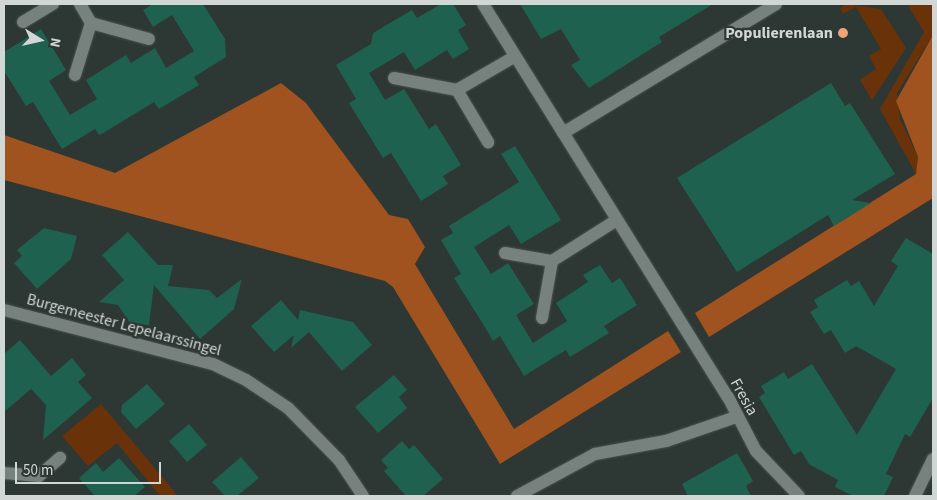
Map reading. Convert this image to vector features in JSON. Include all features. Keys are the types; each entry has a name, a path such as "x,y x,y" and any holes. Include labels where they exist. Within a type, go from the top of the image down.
{"street":[{"path":"23,22 53,4"},
{"path":"80,4 91,23 149,39"},
{"path":"483,4 615,221 552,261 505,253"},
{"path":"563,133 776,4"},
{"path":"75,75 91,23"},
{"path":"394,78 457,90 514,56"},
{"path":"457,90 488,142"},
{"name":"Fresia","path":"615,221 670,306 756,451 799,496"},
{"path":"542,318 552,261"},
{"name":"Burgemeester Lepelaarssingel","path":"4,310 213,364 246,380 288,408 339,460 363,496"},
{"path":"517,496 595,454 666,441 736,417"},
{"path":"4,474 39,476 60,458"},
{"path":"915,496 933,459"}],"shaded area":[{"path":"847,4 881,9 906,48 872,100 860,80 876,69 869,56 881,49 856,7 843,14 840,8"},
{"path":"907,4 933,4 933,35 897,93 900,119 918,157 916,174 880,109 924,32"},
{"path":"933,35 933,198 709,337 695,313 916,174 918,157 896,101"},
{"path":"281,83 306,103 389,215 408,219 425,247 415,264 514,429 668,331 681,352 500,464 393,287 385,281 4,180 4,135 115,173"},
{"path":"101,404 178,496 160,496 117,443 88,466 62,436"}],"building":[{"path":"153,4 203,4 225,39 226,57 194,77 199,85 159,109 154,102 105,132 99,135 95,129 62,149 33,102 26,106 4,71 4,52 41,29 66,70 49,81 70,115 97,99 86,80 126,55 131,63 155,48 166,68 194,51 172,15 153,27 143,10"},
{"path":"441,4 453,4 466,25 458,30 469,49 453,59 447,50 415,70 404,52 369,73 385,100 404,89 429,129 436,124 461,165 443,176 448,184 421,201 391,153 383,158 349,103 356,99 336,65 371,44 373,33 412,10 417,18"},
{"path":"520,4 713,4 659,37 662,42 589,88 571,65 580,60 561,29 541,39"},
{"path":"831,83 845,106 850,103 895,174 852,200 871,203 834,226 828,215 737,272 677,178"},
{"path":"515,146 561,220 521,244 509,225 474,247 491,274 508,263 534,304 516,315 533,343 567,321 556,303 588,282 583,275 600,265 612,283 620,278 637,305 604,326 609,333 570,357 566,350 524,376 500,336 493,341 454,278 461,274 441,240 453,233 449,226 519,182 501,154"},
{"path":"44,228 77,236 71,259 37,289 14,263 22,256 17,250"},
{"path":"128,232 158,265 173,265 168,286 209,290 217,298 242,279 234,309 200,339 154,285 149,325 130,323 118,305 99,302 124,280 102,255"},
{"path":"906,238 933,254 933,398 910,437 905,434 886,474 893,477 884,496 853,496 835,487 838,480 809,464 801,451 794,455 759,397 765,393 761,386 784,372 788,379 812,364 857,435 896,369 856,346 845,353 831,330 824,334 810,312 818,307 814,300 847,280 851,286 859,281 874,306 898,266 891,261"},
{"path":"281,300 298,320 300,310 353,322 372,345 342,371 309,332 291,348 294,335 274,352 251,326"},
{"path":"20,340 51,376 72,358 86,375 78,382 92,398 43,440 46,405 31,389 4,412 4,354"},
{"path":"394,375 407,390 399,397 407,408 378,433 355,407"},
{"path":"147,384 165,404 136,429 121,412 122,405"},
{"path":"189,424 207,445 187,462 169,441"},
{"path":"402,441 409,449 414,445 443,479 423,496 406,496 384,471 388,468 381,460"},
{"path":"737,453 753,481 746,486 751,496 688,496 682,484"},
{"path":"241,457 259,478 237,496 225,496 212,482"},
{"path":"119,458 145,487 134,496 95,496 79,478 96,463 103,472"}],"place":[{"name":"Populierenlaan","path":"843,33"}]}
